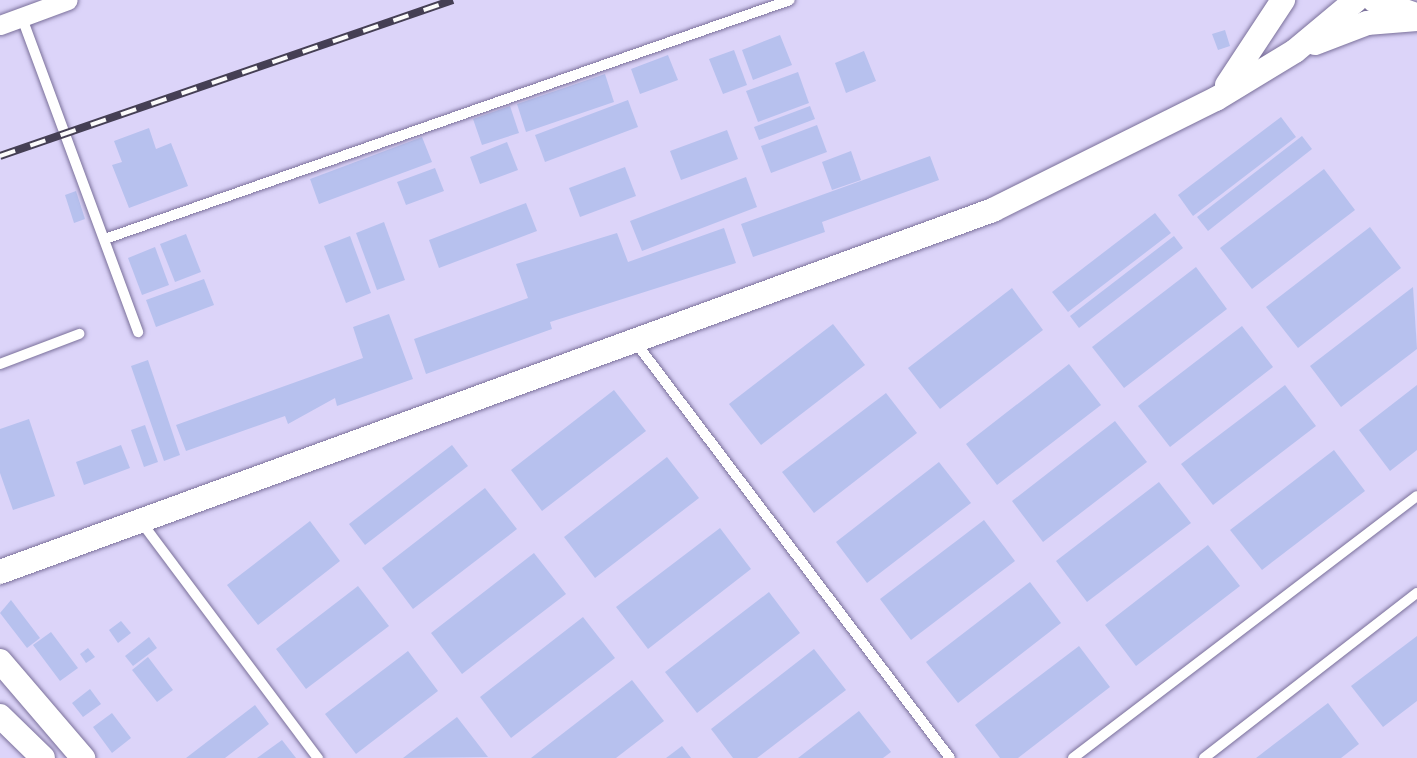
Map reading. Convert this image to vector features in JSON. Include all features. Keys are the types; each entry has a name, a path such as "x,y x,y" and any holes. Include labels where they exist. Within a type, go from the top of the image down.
{"street":[{"path":"0,25 68,0"},
{"path":"1269,24 1276,0"},
{"path":"1216,99 1283,0"},
{"path":"1348,0 1357,0"},
{"path":"0,578 11,568 141,523 632,337 993,209 1216,99 1295,51 1357,0"},
{"path":"1374,0 1417,17"},
{"path":"1295,51 1367,23 1417,17"},
{"path":"0,661 83,758"},
{"path":"0,716 43,758"}],"lane":[{"path":"105,239 790,0"},
{"path":"22,18 138,332"},
{"path":"0,364 79,334"},
{"path":"632,337 950,758"},
{"path":"1073,758 1417,496"},
{"path":"141,523 317,758"},
{"path":"1203,758 1417,593"}],"building":[{"path":"1225,30 1230,46 1218,50 1212,34"},
{"path":"780,35 792,65 753,80 742,50"},
{"path":"734,50 747,85 723,94 709,59"},
{"path":"864,51 876,81 846,93 835,63"},
{"path":"668,55 678,80 640,94 631,69"},
{"path":"798,72 809,103 758,122 746,91"},
{"path":"605,74 614,102 526,132 517,104"},
{"path":"628,100 638,127 545,162 535,135"},
{"path":"510,106 519,133 482,145 473,119"},
{"path":"810,106 815,119 759,140 754,127"},
{"path":"1281,117 1296,137 1193,216 1178,195"},
{"path":"817,125 827,152 771,173 761,146"},
{"path":"149,128 156,149 171,143 188,186 129,208 112,165 122,162 114,141"},
{"path":"727,130 738,159 681,180 670,151"},
{"path":"1302,136 1312,149 1208,231 1197,217"},
{"path":"422,137 432,162 319,204 310,179"},
{"path":"507,142 518,170 480,184 470,157"},
{"path":"851,151 861,180 832,190 822,162"},
{"path":"930,156 939,180 822,222 825,232 753,257 741,224"},
{"path":"625,167 636,196 580,217 569,188"},
{"path":"435,168 444,191 406,205 397,182"},
{"path":"1324,169 1355,210 1252,289 1220,248"},
{"path":"746,177 757,207 642,251 630,221"},
{"path":"76,191 85,219 74,223 65,195"},
{"path":"526,203 537,231 439,268 429,240"},
{"path":"1155,213 1171,233 1068,312 1052,292"},
{"path":"384,222 405,280 377,290 356,233"},
{"path":"1370,227 1401,268 1298,348 1266,307"},
{"path":"724,228 736,263 550,322 552,329 426,374 414,339 528,298 516,264 617,233 628,262"},
{"path":"186,234 201,272 175,282 160,244"},
{"path":"350,236 371,293 346,303 324,246"},
{"path":"1174,236 1183,248 1079,328 1070,316"},
{"path":"155,247 169,285 142,295 128,258"},
{"path":"1196,267 1227,309 1124,388 1092,347"},
{"path":"204,279 214,305 156,327 146,300"},
{"path":"1413,287 1417,349 1341,407 1310,366"},
{"path":"1012,288 1043,330 940,409 908,368"},
{"path":"389,314 413,379 337,406 335,398 288,424 285,416 186,451 176,425 363,358 353,327"},
{"path":"833,324 865,365 761,445 729,404"},
{"path":"1242,326 1273,367 1170,447 1138,406"},
{"path":"148,360 180,455 164,461 131,366"},
{"path":"1069,364 1101,405 997,485 966,444"},
{"path":"1285,385 1316,426 1213,505 1181,464"},
{"path":"1417,385 1417,450 1390,471 1359,430"},
{"path":"614,390 646,431 542,511 511,470"},
{"path":"886,393 917,433 814,513 782,472"},
{"path":"29,419 55,496 13,510 0,473 0,429"},
{"path":"1115,421 1147,462 1043,542 1012,501"},
{"path":"145,425 158,462 144,467 131,430"},
{"path":"121,445 130,468 84,485 76,462"},
{"path":"452,445 468,466 365,545 349,524"},
{"path":"1334,450 1365,491 1262,570 1230,530"},
{"path":"667,457 699,498 595,578 564,537"},
{"path":"939,462 971,503 867,583 836,542"},
{"path":"1159,482 1191,523 1087,602 1056,561"},
{"path":"485,488 517,529 413,609 382,568"},
{"path":"984,520 1015,561 911,640 880,599"},
{"path":"310,521 340,561 258,625 227,585"},
{"path":"720,528 751,569 648,649 616,607"},
{"path":"1208,545 1240,586 1136,666 1105,625"},
{"path":"534,553 566,594 462,674 431,633"},
{"path":"1030,582 1061,623 958,703 926,662"},
{"path":"358,586 389,626 306,689 276,649"},
{"path":"769,592 800,633 697,713 665,672"},
{"path":"11,600 40,638 27,648 0,613"},
{"path":"583,617 615,658 511,738 480,697"},
{"path":"121,621 131,633 118,643 109,630"},
{"path":"51,632 78,668 60,681 33,645"},
{"path":"1417,636 1417,701 1383,727 1351,686"},
{"path":"149,637 157,648 133,666 125,656"},
{"path":"1079,646 1110,687 1018,758 1000,758 975,725"},
{"path":"88,648 95,657 86,663 80,654"},
{"path":"814,649 846,690 757,758 733,758 711,729"},
{"path":"408,651 438,691 356,754 325,714"},
{"path":"148,657 173,690 157,702 132,670"},
{"path":"632,680 664,721 616,758 531,758"},
{"path":"90,689 101,704 83,717 72,703"},
{"path":"1328,703 1359,744 1341,758 1256,758"},
{"path":"255,705 269,724 225,758 186,758"},
{"path":"859,711 891,752 883,758 798,758"},
{"path":"112,713 131,738 112,753 93,727"},
{"path":"457,717 488,757 403,758 416,748"},
{"path":"282,740 296,758 257,758"},
{"path":"682,746 691,758 666,758"}],"railway":[{"path":"0,156 453,0"}]}
